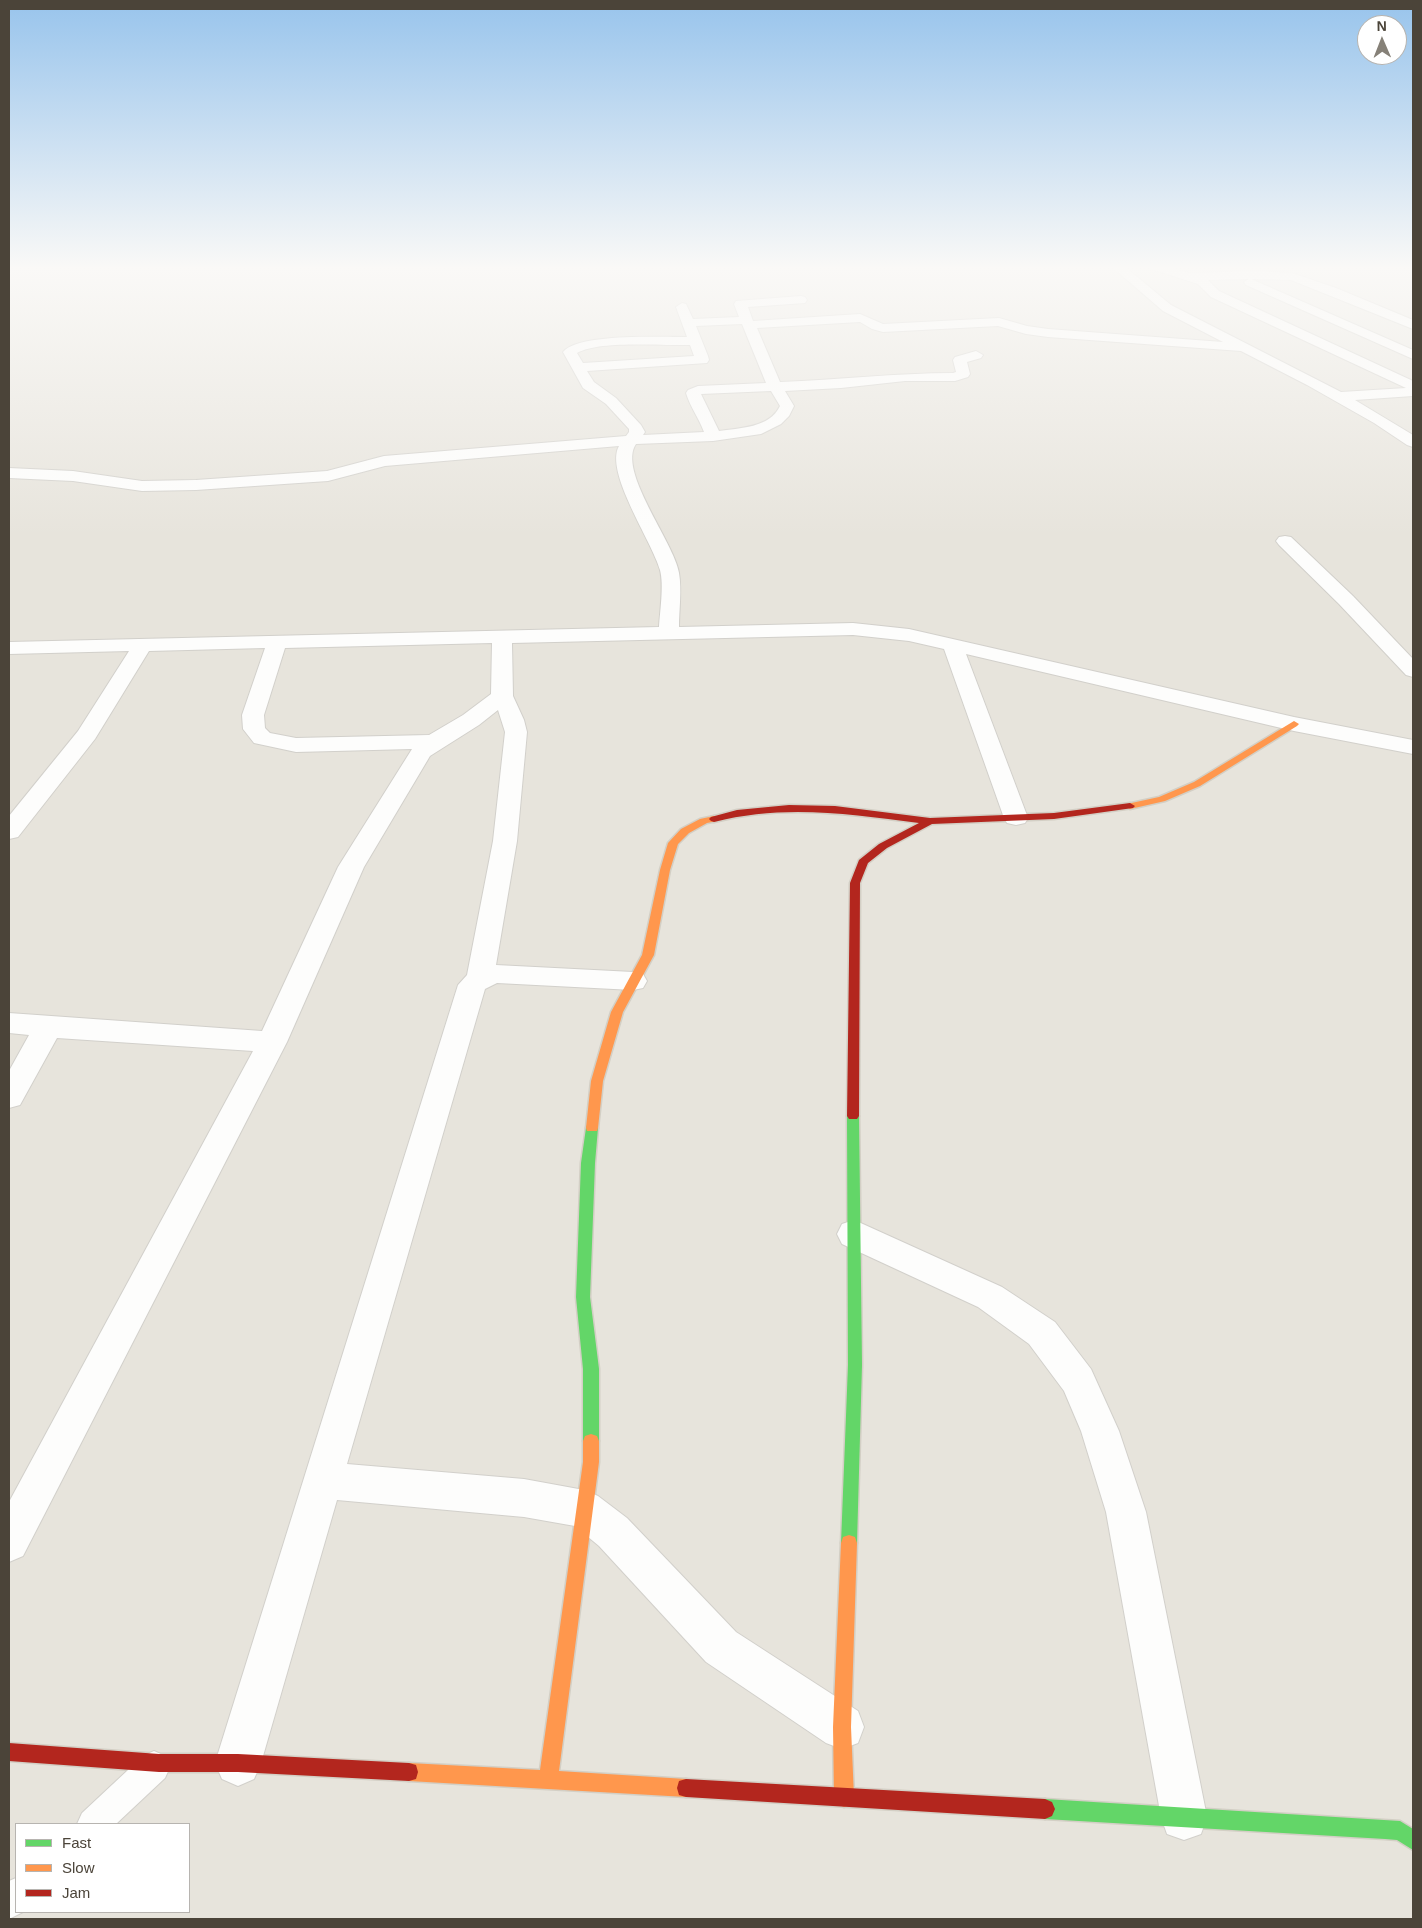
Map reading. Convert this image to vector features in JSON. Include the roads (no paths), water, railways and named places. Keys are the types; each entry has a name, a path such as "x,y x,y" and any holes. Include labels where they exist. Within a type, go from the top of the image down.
{"street":[{"path":"572,356 590,387 611,401 636,428 637,432 624,453 624,464 639,508 664,553 670,573 670,633"},
{"path":"700,356 707,374 698,390 693,393 696,403 706,417 713,436"},
{"path":"9,473 73,476 142,486 196,485 328,476 384,461 631,440 713,436 760,429 776,421 784,413 787,406 774,386 762,356"},
{"path":"578,368 615,364 707,374 774,386 841,384 905,376 960,376 964,371 960,360 973,356"},
{"path":"1260,356 1338,397 1413,442"},
{"path":"1350,356 1413,386"},
{"path":"833,369 841,384"},
{"path":"1338,397 1413,392"},
{"path":"1358,396 1413,425"},
{"path":"1286,541 1346,600 1413,671"},
{"path":"9,648 854,629 909,635 952,644 1294,724 1413,747"},
{"path":"480,979 505,841 516,732 513,720 502,696 502,637"},
{"path":"276,642 252,715 254,729 262,738 296,745 434,742"},
{"path":"952,644 1016,818"},
{"path":"9,832 87,734 143,645"},
{"path":"9,1542 272,1042 351,867 422,751 471,720 502,696"},
{"path":"548,1780 591,1462 591,1369 583,1298 588,1164 597,1082 617,1012 648,955 665,870 673,843 684,831 704,821 737,813 788,808 835,809 930,821 1016,818 1119,809 1162,799 1197,784 1294,724"},
{"path":"844,1797 842,1727 854,1365 852,1039 855,883 863,862 883,846 930,821"},
{"path":"238,1763 472,985 480,979 496,974 633,981"},
{"path":"9,1022 48,1027 272,1042"},
{"path":"9,1097 48,1027"},
{"path":"854,1234 990,1297 1042,1333 1078,1381 1100,1431 1126,1512 1184,1817"},
{"path":"324,1480 524,1498 584,1510 612,1532 721,1647 842,1727"},
{"path":"9,1752 159,1763 238,1763 1385,1829 1400,1831 1413,1840"}],"lane":[{"path":"94,1823 159,1763"}]}
